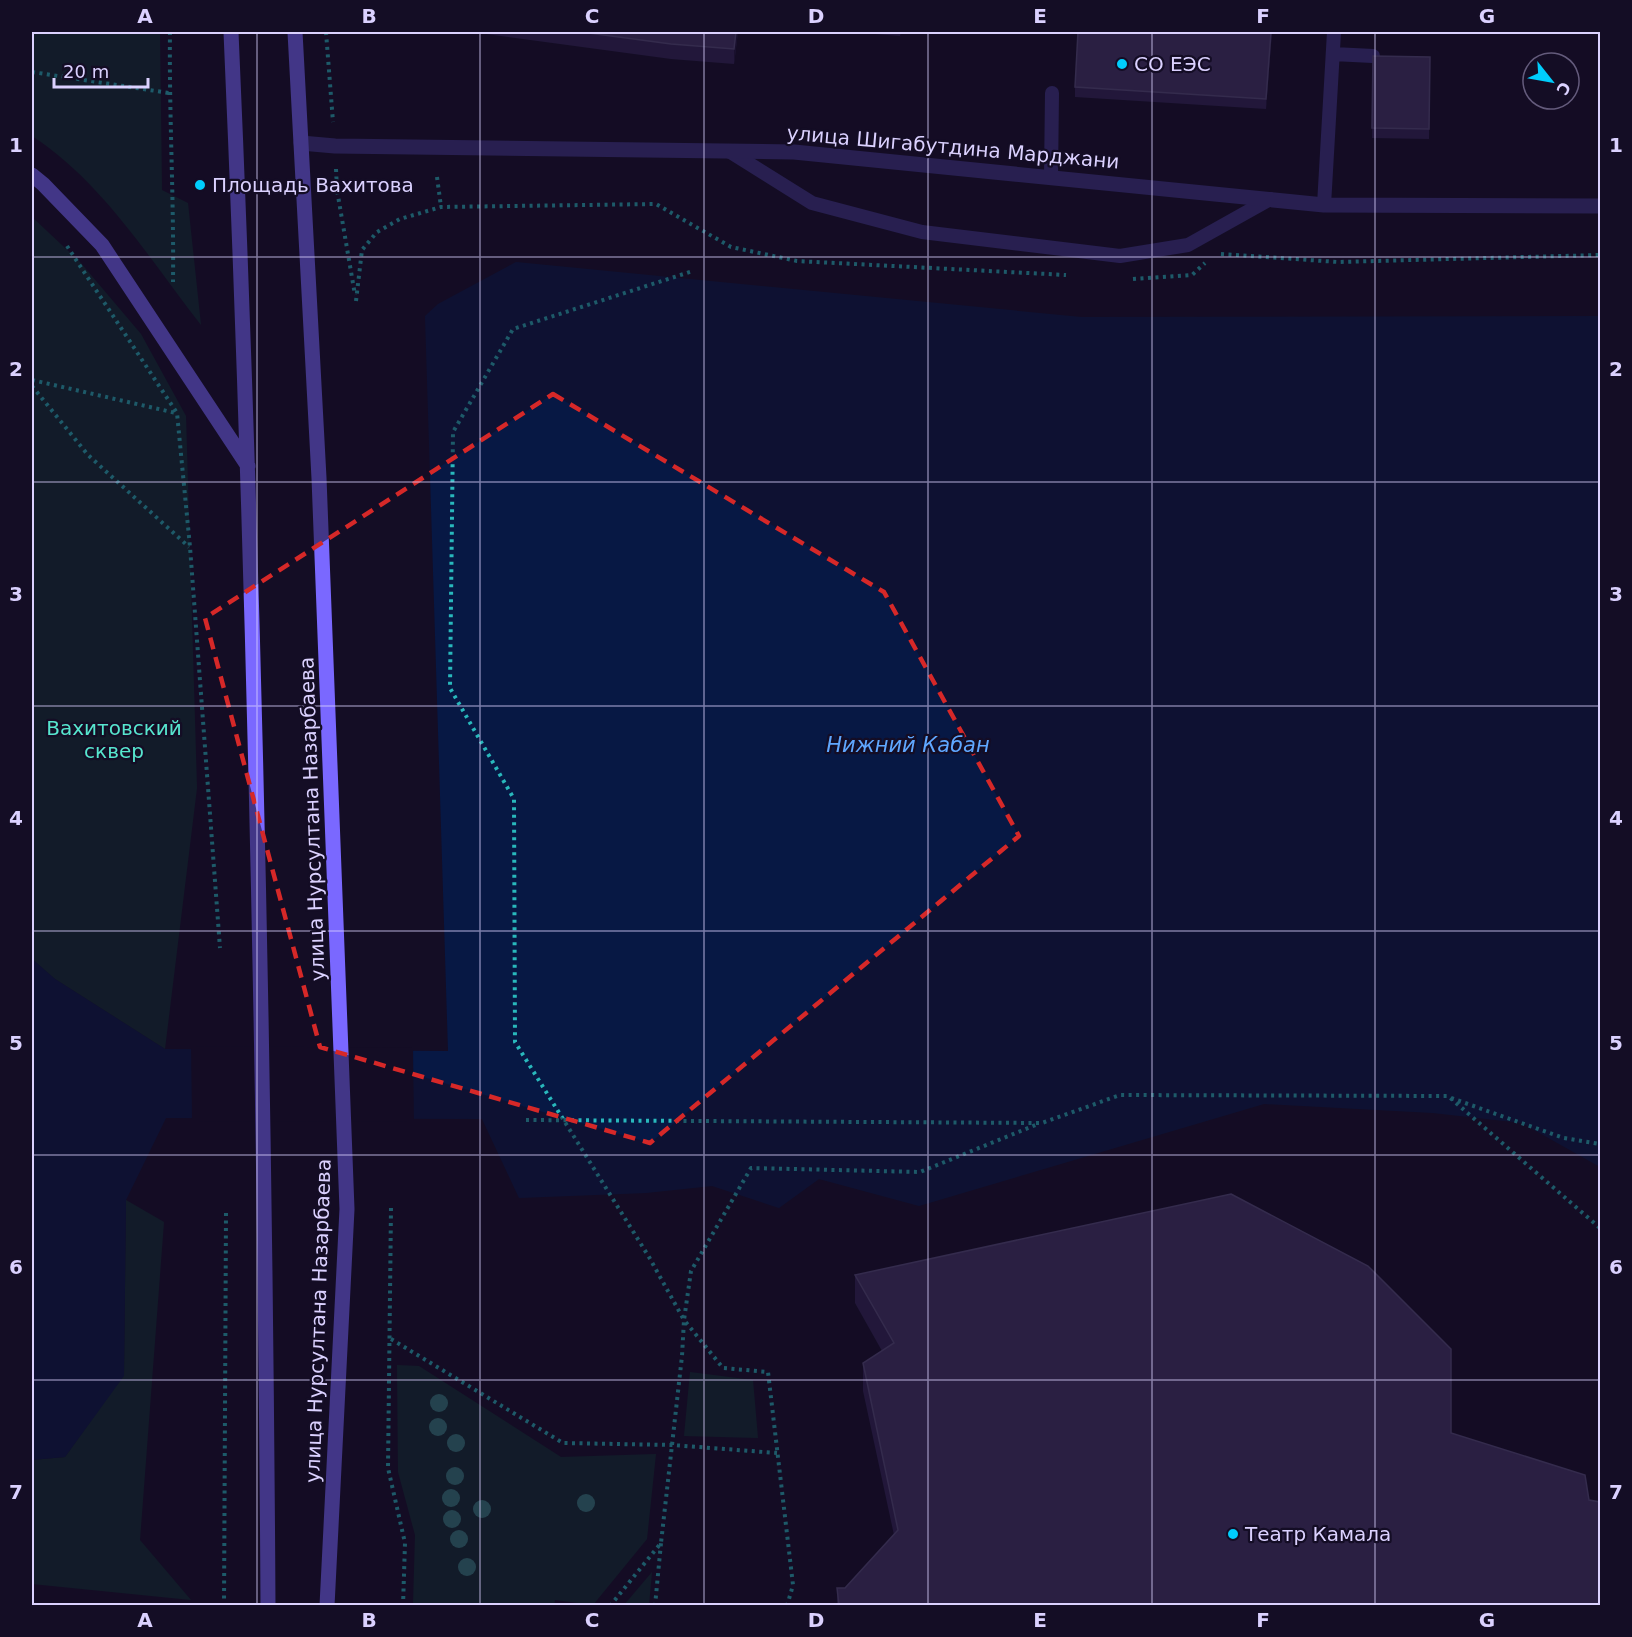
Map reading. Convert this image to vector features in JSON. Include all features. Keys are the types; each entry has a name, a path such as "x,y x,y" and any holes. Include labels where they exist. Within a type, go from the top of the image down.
{"main road":[{"path":"231,32 249,466 262,947 268,1605"},
{"name":"улица Нурсултана Назарбаева","path":"295,32 320,490 339,945 347,1209 327,1605"},
{"path":"32,175 43,183 102,245 249,466"}],"street":[{"name":"улица Шигабутдина Марджани","path":"301,143 335,146 794,152 1324,205 1600,206"}],"lane":[{"path":"1324,205 1334,32"},
{"path":"1333,54 1373,56"},
{"path":"1051,177 1052,93"},
{"path":"729,152 812,203 922,232 1120,256 1188,245 1270,199"}],"path":[{"path":"170,32 174,188 173,282"},
{"path":"32,72 170,93"},
{"path":"437,177 441,207"},
{"path":"62,238 177,413 190,547 220,948"},
{"path":"693,271 513,329 453,432 450,688 514,799 515,1042 649,1257 684,1320 723,1368 768,1372 793,1585 788,1605"},
{"path":"32,380 177,413"},
{"path":"32,386 88,455 190,547"},
{"path":"656,1605 684,1320 692,1271 751,1168 920,1172 1042,1123 1120,1095 1448,1096 1564,1138 1600,1144"},
{"path":"1448,1096 1600,1228"},
{"path":"526,1120 1042,1123"},
{"path":"391,1208 388,1468 405,1543 403,1605"},
{"path":"224,1605 226,1212"},
{"path":"391,1339 563,1443 672,1445 777,1453"},
{"path":"610,1605 661,1543"}],"highlighted area":[{"path":"553,394 884,592 1019,836 650,1143 320,1047 205,618"}],"green space":[{"path":"32,32 160,32 162,190 188,203 201,325 124,223 103,199 58,155 32,136"},
{"name":"Вахитовский сквер","path":"32,217 80,262 141,334 186,416 197,788 165,1049 55,979 32,959"},
{"path":"126,1200 164,1222 140,1540 191,1600 32,1584 32,1460 65,1457 124,1375"},
{"path":"397,1365 419,1366 561,1457 656,1454 647,1539 593,1605 555,1600 554,1606 413,1605 415,1535 398,1472"},
{"path":"690,1372 753,1380 758,1438 684,1436"},
{"path":"652,1572 649,1605 624,1605"}],"water":[{"name":"Нижний Кабан","path":"516,262 1081,317 1600,316 1600,1167 1522,1123 1433,1113 1264,1104 919,1206 819,1179 779,1208 712,1186 646,1193 519,1198 482,1119 166,1118 126,1200 124,1376 65,1457 32,1460 32,959 55,979 165,1049 448,1051 425,316 438,304"}],"pier":[{"path":"191,1046 413,1048 414,1122 192,1121"}],"building":[{"path":"581,32 736,32 734,49 671,44"},
{"path":"1078,32 1271,32 1266,99 1075,87"},
{"path":"1373,56 1430,57 1429,129 1372,128"},
{"path":"1231,1194 1368,1266 1451,1349 1451,1433 1585,1475 1589,1500 1600,1502 1600,1605 839,1605 837,1588 845,1588 898,1530 863,1363 894,1343 855,1275"}],"place":[{"name":"СО ЕЭС","path":"1122,64"},
{"name":"Площадь Вахитова","path":"200,185"},
{"name":"Театр Камала","path":"1233,1534"}]}
